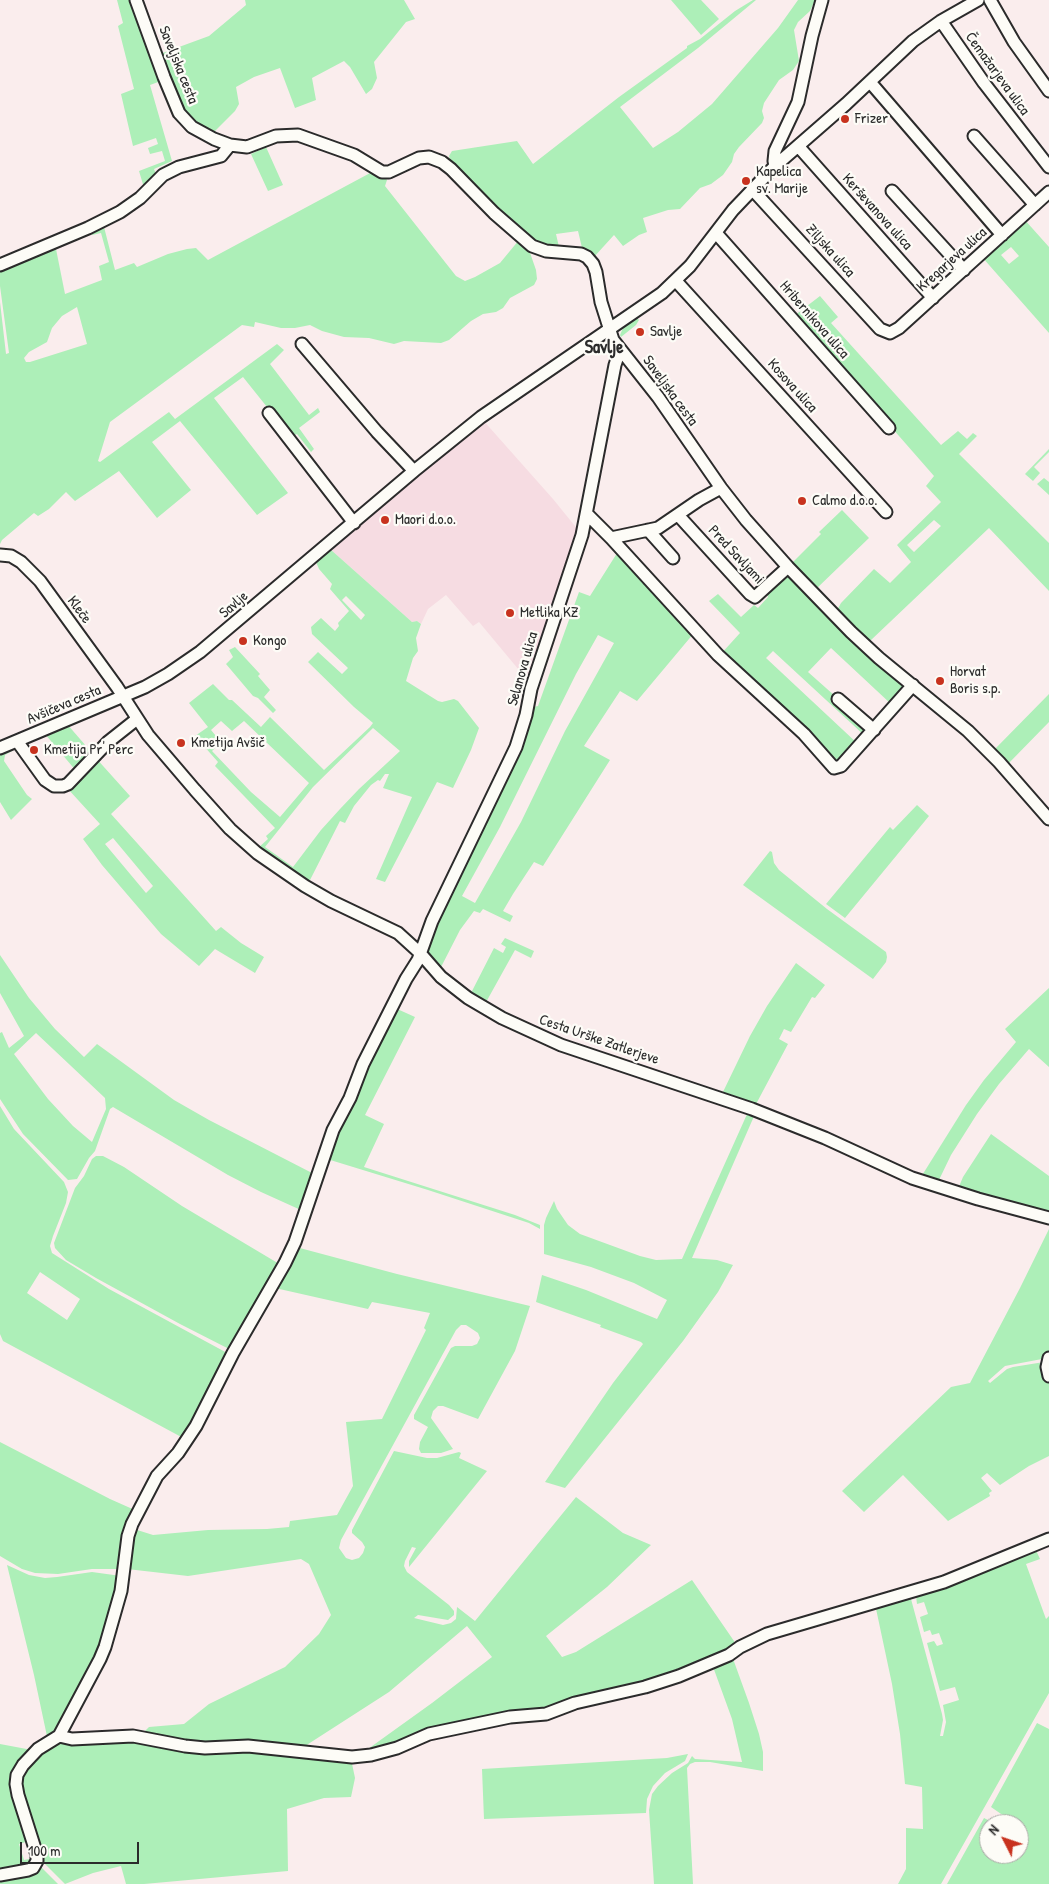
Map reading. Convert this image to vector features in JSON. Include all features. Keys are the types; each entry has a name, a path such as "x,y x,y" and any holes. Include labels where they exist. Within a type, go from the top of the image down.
{"street":[{"name":"Saveljska cesta","path":"136,0 179,113 192,127 230,145 247,147 276,136 298,135 354,155 382,172 389,172 419,158 429,157 442,162 452,169 494,213 532,246 546,251 581,254 588,257 596,272 600,302 608,331 620,350 658,397 721,488 746,520 788,567 868,649 945,711 986,748 1048,814"},
{"path":"775,166 775,151 798,102 822,0"},
{"name":"Savlje","path":"123,696 159,680 200,652 414,471 481,417 654,299 676,281 752,189 775,166 870,82 913,41 941,21 978,0"},
{"path":"990,0 1014,42 1049,91"},
{"name":"Čemažarjeva ulica","path":"941,21 984,83 1049,167"},
{"path":"870,82 1002,235"},
{"path":"974,136 1035,205"},
{"path":"0,265 88,228 120,212 163,175 179,167 221,156 230,145"},
{"name":"Kerševanova ulica","path":"798,146 934,298"},
{"name":"Ziljska ulica","path":"752,189 880,329 886,332"},
{"name":"Kerševanova ulica","path":"892,191 964,270"},
{"name":"Kregarjeva ulica","path":"886,332 895,331 934,298 1049,192"},
{"name":"Hribernikova ulica","path":"716,233 888,428"},
{"name":"Kosova ulica","path":"676,281 886,512"},
{"path":"302,344 377,432 414,471"},
{"name":"Selanova ulica","path":"59,1736 105,1647 121,1592 128,1536 132,1524 157,1476 178,1453 196,1426 233,1353 285,1263 295,1242 333,1130 350,1098 363,1064 420,952 432,921 516,747 526,716 531,689 582,534 615,365 620,350"},
{"path":"269,413 354,522"},
{"path":"610,538 658,528 681,519 699,500 721,488"},
{"path":"587,514 704,641 804,734 834,768 841,766 913,685"},
{"name":"Pred Savljami","path":"681,519 750,594 755,597 788,567"},
{"path":"648,530 673,558"},
{"name":"Kleče","path":"0,555 11,556 21,562 40,581 123,696"},
{"name":"Cesta Urške Zatlerjeve","path":"123,696 148,735 213,811 257,853 285,873 331,901 398,933 420,952 452,988 482,1007 532,1033 617,1065 752,1109 825,1138 912,1178 978,1199 1049,1218"},
{"name":"Avšičeva cesta","path":"0,748 123,696"},
{"path":"838,699 874,730"},
{"name":"Avšičeva cesta","path":"17,741 45,780 58,787 68,784 93,756 137,719"},
{"path":"1049,1358 1047,1367 1049,1376"},
{"path":"0,1876 33,1868 37,1861 37,1855 18,1795 17,1775 38,1749 59,1736 72,1739 133,1736 205,1748 248,1746 352,1757 371,1755 397,1748 429,1734 510,1717 546,1714 575,1703 645,1687 729,1655 740,1647 767,1634 944,1582 1049,1540"}],"shaded area":[{"path":"482,419 579,531 529,682 479,622 473,626 446,595 428,609 421,624 417,621 412,622 330,549 351,529"}],"green space":[{"path":"117,0 131,0 161,81 150,85 172,161 154,169 157,177 145,191 139,171 165,161 162,151 150,154 148,148 158,144 156,138 133,146 121,94 134,89 118,26 123,23"},
{"path":"245,0 404,0 415,19 406,22 374,62 377,78 372,89 366,94 350,67 344,61 312,78 316,100 295,108 280,68 254,77 236,87 239,104 235,111 212,134 190,118 180,103 160,54 209,36 246,5"},
{"path":"671,0 701,0 719,19 701,35"},
{"path":"756,0 698,48 620,107 653,148 678,132 712,104 778,28 798,0 815,0 810,11 798,22 794,30 799,61 793,70 779,80 764,103 762,123 739,147 723,175 711,184 700,188 680,209 668,210 643,218 647,232 623,246 614,235 594,257 583,252 578,231 556,234 559,247 548,247 522,236 451,163 449,156 452,151 517,141 533,164 619,97 687,48 687,46 700,39 735,11"},
{"path":"266,147 283,185 268,191 251,154"},
{"path":"372,172 384,176 387,180 385,186 456,276 465,281 500,263 519,240 528,247 537,279 534,285 510,298 503,308 496,312 483,314 471,321 449,340 441,343 404,341 394,344 369,338 344,337 322,331 310,325 281,328 255,322 254,327 242,325 110,422 98,461 100,462 169,412 175,419 277,344 284,350 270,364 309,415 318,408 320,412 299,428 314,449 311,452 297,434 291,437 243,377 214,398 288,493 257,515 180,421 152,442 191,490 157,518 119,471 75,501 66,492 49,509 38,516 34,513 2,540 0,544 0,302 6,354 9,353 0,286 0,267 55,244 65,294 102,280 99,266 109,262 101,233 92,235 90,229 103,223 115,270 134,263 137,267 168,254 196,248 208,260","holes":["77,307 87,344 30,362 26,362 24,358 29,352 47,342 52,328 62,316"]},
{"path":"1024,219 1049,247 1049,333 982,257","holes":["1011,247 1019,256 1009,264 1001,255"]},
{"path":"820,296 838,317 831,323 941,445 958,431 967,439 973,433 977,436 959,454 1049,543 1049,591 989,528 870,641 866,641 836,612 841,603 874,569 890,583 911,562 897,545 941,502 926,486 934,476 794,316","holes":["934,520 941,526 914,552 907,545"]},
{"path":"637,318 639,320 636,325 621,337 623,328"},
{"path":"1049,449 1049,452 1034,467 1040,473 1033,481 1025,474"},
{"path":"1044,478 1049,482 1049,495 1037,484"},
{"path":"842,510 869,538 815,590 791,564 821,534 819,532"},
{"path":"330,549 412,622 417,621 421,624 416,638 418,651 413,658 406,681 438,701 454,699 458,701 479,728 453,788 437,782 385,882 376,879 412,797 383,788 389,774 385,774 380,781 378,780 371,785 354,806 345,823 340,821 309,882 258,848 268,839 266,836 275,828 215,766 218,762 195,736 208,727 189,703 213,684 261,727 270,717 324,770 373,723 308,662 318,652 342,674 348,668 312,634 311,627 321,618 335,631 339,626 338,623 349,611 330,589 332,584 319,569 316,562","holes":["346,596 365,615 361,620 342,600","221,721 232,731 244,721 309,783 280,817 251,792 212,751 221,742 211,730","373,728 400,751 340,809 321,830 293,867 265,847 313,787"]},
{"path":"619,550 694,633 637,701 620,691 584,746 610,760 543,866 534,862 513,894 503,911 513,916 510,922 483,909 480,913 474,911 460,930 439,971 427,952 430,936 533,707 538,706 579,592 590,596","holes":["598,635 614,643 565,731 521,822 475,903 462,896 500,827 576,674"]},
{"path":"786,573 865,653 906,687 891,704 831,648 808,672 871,728 865,736 773,651 766,658 858,744 835,766 720,655 740,633 709,601 718,594 741,617 754,605 758,608 768,597 767,594"},
{"path":"235,647 260,674 258,676 270,690 264,697 276,710 273,713 258,698 253,696 226,664 233,657 229,650"},
{"path":"1049,694 1049,722 1008,764 994,750"},
{"path":"67,724 93,754 77,772 45,734"},
{"path":"11,749 12,751 5,755 4,761 27,795 32,799 11,820 0,802 0,753"},
{"path":"95,757 130,796 111,814 216,931 221,927 241,943 264,957 255,973 215,949 199,966 161,934 102,865 83,839 100,824 68,789","holes":["113,838 153,886 146,893 105,844"]},
{"path":"917,805 929,816 845,918 826,904 890,827 893,830"},
{"path":"770,851 772,852 774,863 779,870 827,909 886,952 886,962 873,979 743,885"},
{"path":"505,938 534,951 531,958 515,950 485,1004 470,995 494,948 503,953 506,947 501,944"},
{"path":"0,955 29,998 55,1029 84,1057 97,1044 174,1100 314,1174 303,1211 228,1175 113,1107 110,1109 95,1151 77,1179 68,1180 23,1134 0,1099 0,1033 2,1032 9,1048 24,1036 0,993","holes":["36,1033 105,1098 106,1109 92,1142 73,1126 48,1099 14,1054"]},
{"path":"796,963 825,985 815,998 812,997 791,1032 784,1029 779,1039 788,1044 755,1106 722,1094 750,1036 767,1006"},
{"path":"1049,988 1049,1067 1029,1049 999,1084 977,1114 951,1155 938,1182 921,1177 966,1105 1016,1042 1005,1029"},
{"path":"395,1008 415,1017 365,1115 384,1124 364,1167 515,1215 540,1225 540,1229 529,1223 327,1159 330,1148"},
{"path":"0,1106 14,1129 64,1182 68,1192 66,1203 50,1246 52,1253 109,1289 229,1354 185,1439 3,1341 0,1334","holes":["40,1272 80,1299 67,1320 27,1293"]},
{"path":"748,1112 755,1114 692,1258 717,1260 733,1265 718,1292 683,1341 565,1488 545,1482 613,1383 643,1344 600,1327 601,1325 536,1302 542,1275 586,1290 657,1319 667,1300 634,1283 591,1267 544,1254 544,1225 554,1201 568,1225 580,1234 656,1260 682,1259"},
{"path":"991,1134 1049,1176 1049,1213 1020,1203 958,1189 963,1177"},
{"path":"96,1156 103,1156 124,1167 182,1206 281,1265 233,1351 96,1278 66,1260 55,1248 54,1243 75,1188 84,1176 92,1159"},
{"path":"1049,1229 1049,1353 1042,1359 1005,1366 988,1381 990,1383 1007,1369 1044,1362 1049,1380 1049,1456 1029,1466 1000,1485 987,1473 981,1478 992,1491 989,1493 990,1496 948,1521 903,1475 864,1512 842,1491 951,1387 970,1383"},
{"path":"296,1247 530,1306 515,1351 478,1419 443,1406 438,1406 433,1411 431,1418 453,1449 441,1453 421,1453 419,1449 420,1442 428,1427 414,1419 414,1415 451,1348 455,1346 472,1346 477,1344 480,1338 478,1333 466,1325 461,1325 456,1330 341,1540 339,1548 346,1558 352,1560 359,1558 363,1553 365,1547 352,1533 352,1530 394,1451 427,1458 437,1458 459,1452 461,1453 459,1458 487,1471 409,1567 409,1561 416,1548 412,1547 404,1566 407,1572 449,1605 454,1611 454,1615 448,1620 418,1615 414,1618 443,1625 451,1623 456,1619 457,1607 475,1621 576,1497 623,1533 651,1545 607,1587 546,1636 562,1657 576,1652 692,1580 734,1641 735,1646 732,1651 666,1679 361,1754 492,1657 467,1626 389,1692 302,1748 205,1746 144,1735 149,1727 184,1724 209,1704 285,1667 319,1634 331,1615 309,1564 301,1559 188,1576 127,1569 134,1529 153,1535 208,1530 267,1529 289,1527 290,1521 337,1515 353,1486 346,1422 382,1419 426,1330 424,1328 430,1313 372,1302 368,1309 275,1288"},
{"path":"0,1442 137,1511 120,1569 92,1569 58,1574 35,1573 22,1569 0,1556"},
{"path":"1035,1548 1040,1559 1026,1564 1046,1619 1049,1616 1049,1693 941,1884 898,1884 906,1869 906,1828 923,1829 922,1787 905,1784 892,1684 875,1604 909,1596 911,1599 942,1714 943,1720 940,1736 943,1736 946,1722 943,1705 959,1700 955,1687 940,1691 927,1643 934,1641 937,1646 943,1644 939,1633 932,1635 930,1630 924,1632 920,1617 928,1614 924,1602 917,1604 917,1594"},
{"path":"7,1565 29,1575 45,1578 92,1572 121,1576 108,1632 63,1725 48,1741 34,1675"},
{"path":"732,1656 759,1734 763,1752 763,1771 710,1762 690,1764 687,1768 693,1884 654,1884 649,1810 652,1794 672,1773 688,1763 692,1756 695,1759 742,1762 732,1719 712,1664"},
{"path":"1037,1723 1049,1729 1049,1884 947,1884 979,1827 979,1864 1029,1864 1029,1814 1001,1814 991,1807"},
{"path":"115,1738 351,1759 355,1778 351,1797 324,1798 287,1809 288,1871 126,1884 121,1866 93,1873 65,1884 44,1863 37,1845 20,1794 23,1767 52,1745"},
{"path":"0,1744 32,1750 14,1776 29,1841 19,1844 24,1860 34,1858 33,1864 0,1873"},
{"path":"688,1754 685,1761 665,1773 653,1786 647,1799 646,1813 484,1819 482,1769 667,1758"},
{"path":"41,1867 58,1884 0,1884 0,1878"}],"place":[{"name":"Frizer","path":"845,119"},
{"name":"Kapelica sv. Marije","path":"746,181"},
{"name":"Savlje","path":"640,332"},
{"name":"Calmo d.o.o.","path":"802,501"},
{"name":"Maori d.o.o.","path":"385,520"},
{"name":"Metlika KZ","path":"510,613"},
{"name":"Kongo","path":"243,641"},
{"name":"Horvat Boris s.p.","path":"940,681"},
{"name":"Kmetija Avšič","path":"181,743"},
{"name":"Kmetija Pr' Perc","path":"34,750"}],"district":[{"name":"Savlje","path":"604,348"}]}
